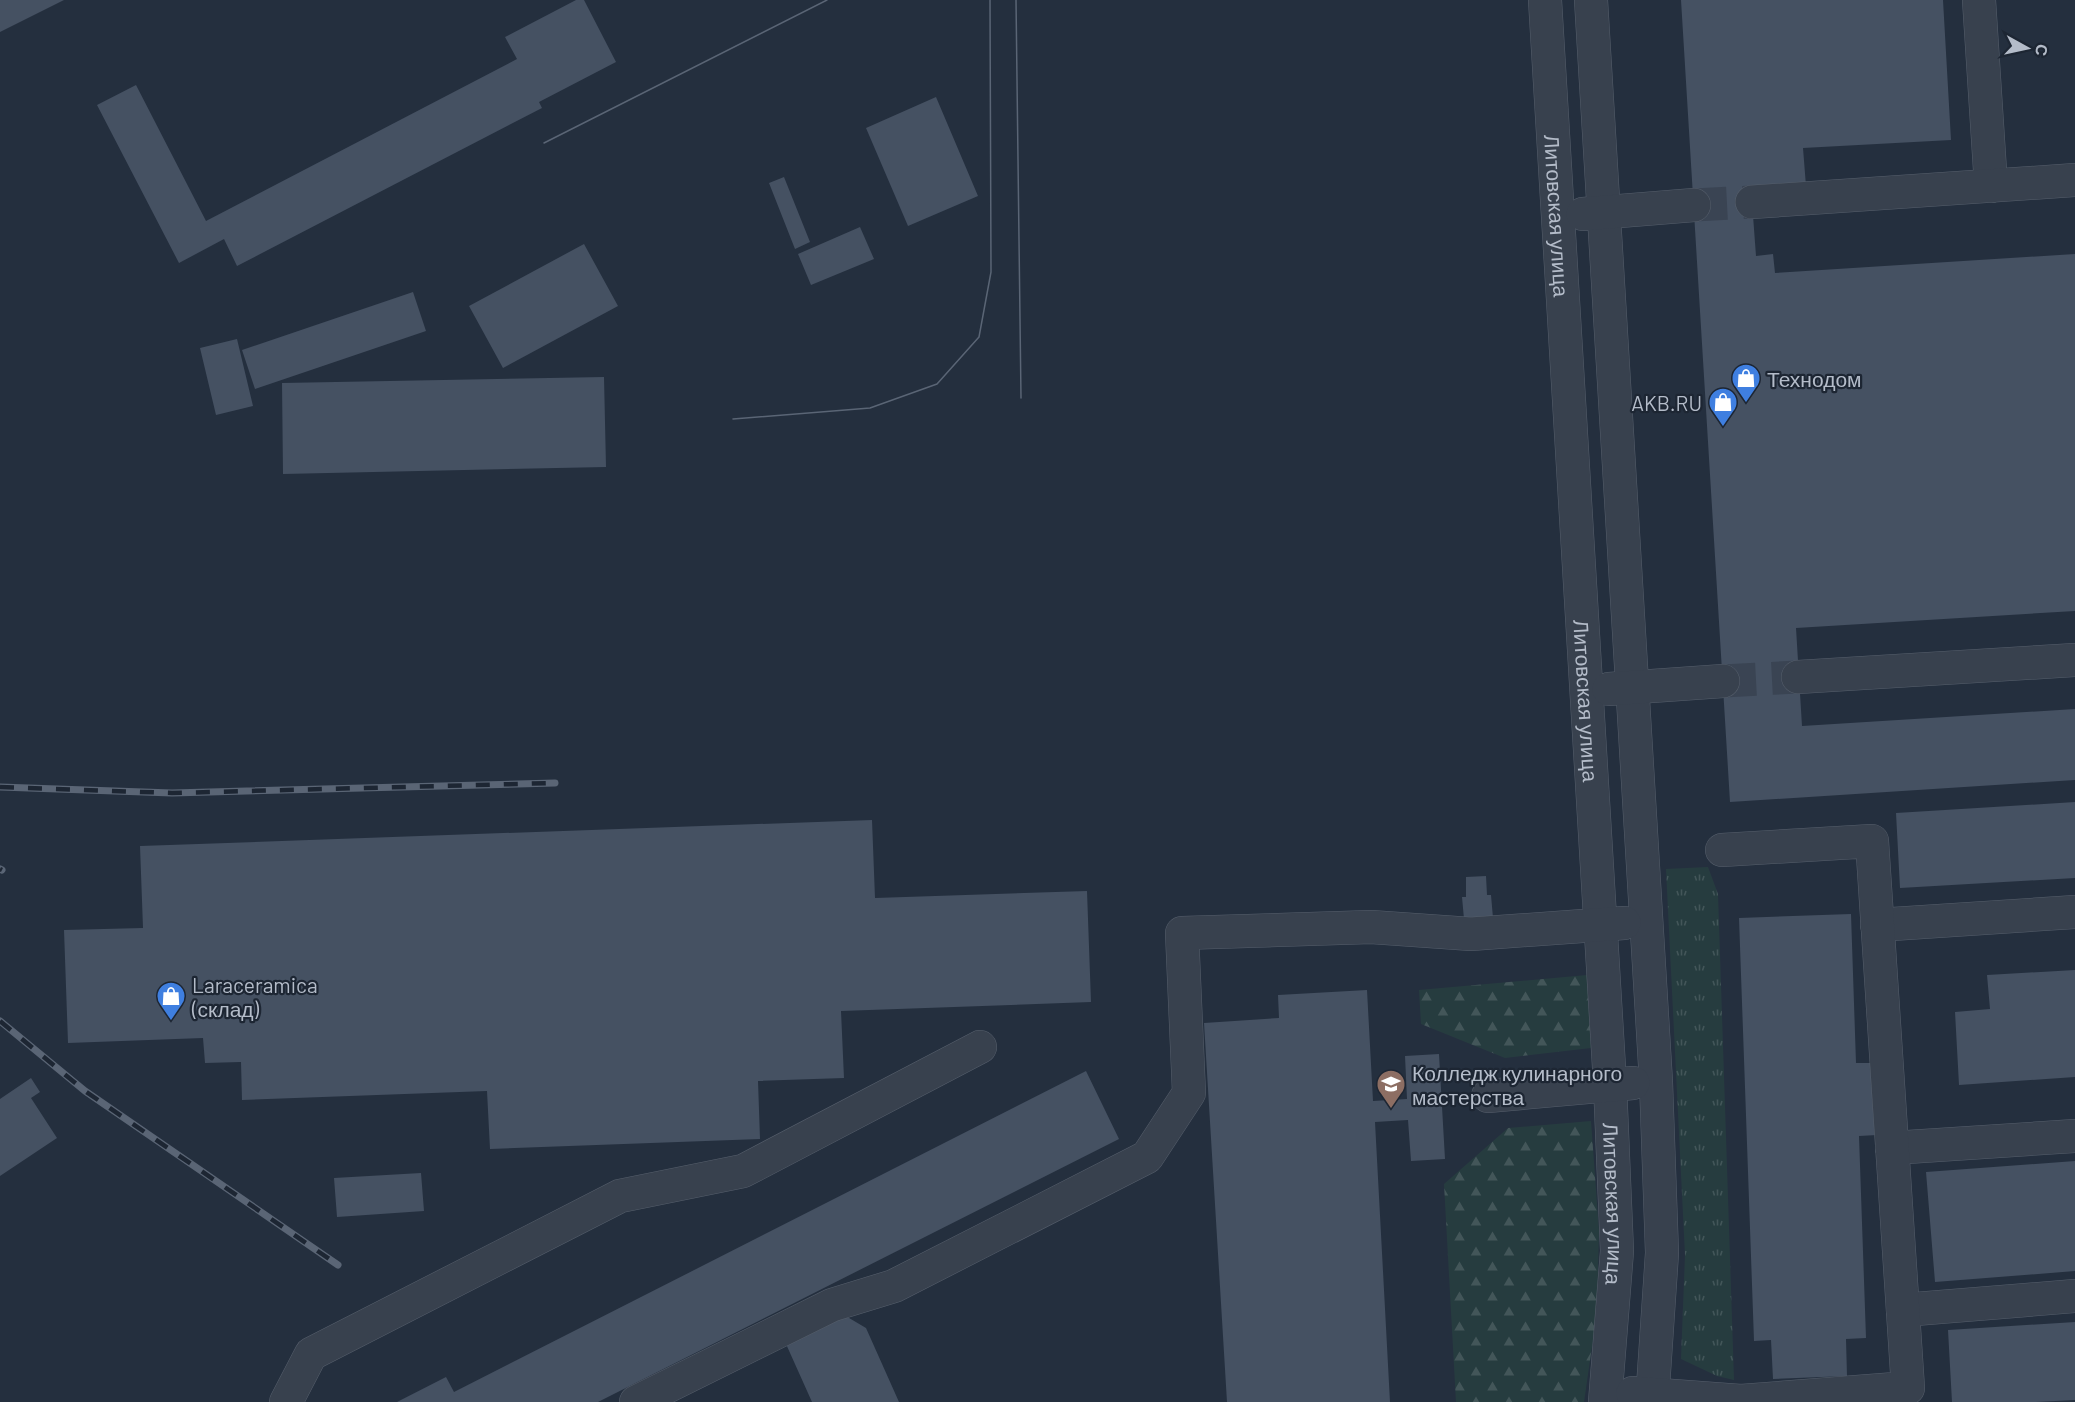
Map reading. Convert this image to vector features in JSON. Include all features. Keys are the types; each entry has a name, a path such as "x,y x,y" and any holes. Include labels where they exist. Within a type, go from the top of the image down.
{"street":[{"name":"Литовская улица","path":"1545,0 1611,1084 1617,1251 1606,1396"},
{"path":"1591,0 1656,1082 1662,1252 1653,1399"},
{"path":"1979,0 1991,186"},
{"path":"1752,202 2075,180"},
{"path":"1557,215 1694,205"},
{"path":"1798,677 2075,660"},
{"path":"1587,690 1723,681"},
{"path":"1606,1396 1741,1401 1908,1388 1872,841 1722,850"},
{"path":"1877,925 2075,912"},
{"path":"636,1402 832,1305 894,1286 1147,1157 1189,1093 1182,933 1371,927 1471,934 1647,921"},
{"path":"286,1402 311,1354 566,1223 620,1196 743,1171 980,1047"},
{"path":"1488,1096 1656,1082"},
{"path":"1892,1148 2075,1136"},
{"path":"1902,1310 2075,1296"}],"green space":[{"path":"1708,867 1718,894 1734,1380 1717,1376 1681,1359 1685,1255 1666,869"},
{"path":"1587,975 1591,1048 1505,1058 1421,1024 1419,990"},
{"path":"1591,1121 1599,1231 1597,1312 1584,1402 1456,1402 1444,1184 1508,1128"}],"building":[{"path":"0,0 64,0 0,32"},
{"path":"576,0 584,0 616,62 539,102 542,108 237,266 224,239 179,263 97,105 136,85 206,221 517,59 505,37"},
{"path":"1681,0 1943,0 1951,140 1803,148 1806,186 1752,202 1756,256 1773,254 1775,273 2075,254 2075,611 1796,628 1802,726 2075,709 2075,780 1730,802"},
{"path":"936,97 978,196 908,226 866,128"},
{"path":"784,177 810,242 795,249 769,183"},
{"path":"860,227 874,259 811,285 798,254"},
{"path":"584,244 618,306 503,368 469,306"},
{"path":"413,292 426,331 255,389 242,350"},
{"path":"237,339 253,406 216,415 200,348"},
{"path":"604,377 606,467 283,474 282,383"},
{"path":"2075,802 2075,878 1900,888 1896,813"},
{"path":"872,820 875,898 1087,891 1091,1002 841,1011 844,1078 758,1081 760,1139 490,1149 487,1091 242,1100 241,1062 205,1063 203,1038 68,1043 64,930 143,928 140,846"},
{"path":"1486,876 1487,895 1491,895 1493,918 1464,919 1462,897 1466,897 1466,877"},
{"path":"1851,914 1856,1063 1874,1063 1877,1135 1859,1136 1866,1338 1846,1339 1847,1376 1773,1379 1771,1340 1754,1341 1739,918"},
{"path":"2075,970 2075,1077 1959,1085 1955,1012 1990,1009 1987,975"},
{"path":"1367,990 1373,1101 1407,1099 1405,1056 1439,1054 1445,1159 1411,1161 1408,1120 1375,1122 1390,1402 1227,1402 1204,1023 1279,1018 1278,995"},
{"path":"1086,1071 1119,1139 598,1402 397,1402 446,1377 454,1392"},
{"path":"31,1078 40,1092 31,1098 57,1138 0,1176 0,1099"},
{"path":"2075,1161 2075,1271 1935,1282 1926,1172"},
{"path":"421,1173 424,1211 337,1217 334,1178"},
{"path":"844,1315 866,1328 899,1402 812,1402 786,1344"},
{"path":"2075,1322 2075,1400 1952,1402 1948,1330"}],"tunnel":[{"path":"1694,205 1752,202"},
{"path":"1723,681 1798,677"}],"tram line":[{"path":"544,143 827,0"},
{"path":"733,419 870,408 937,384 979,337 991,272 990,0"},
{"path":"1016,0 1021,398"}],"railway":[{"path":"0,787 172,793 555,783"},
{"path":"0,1021 85,1091 338,1265"}],"place":[{"name":"Технодом","path":"1746,404"},
{"name":"AKB.RU","path":"1723,428"},
{"name":"Laraceramica (склад)","path":"171,1022"},
{"name":"Колледж кулинарного мастерства","path":"1391,1110"}]}
